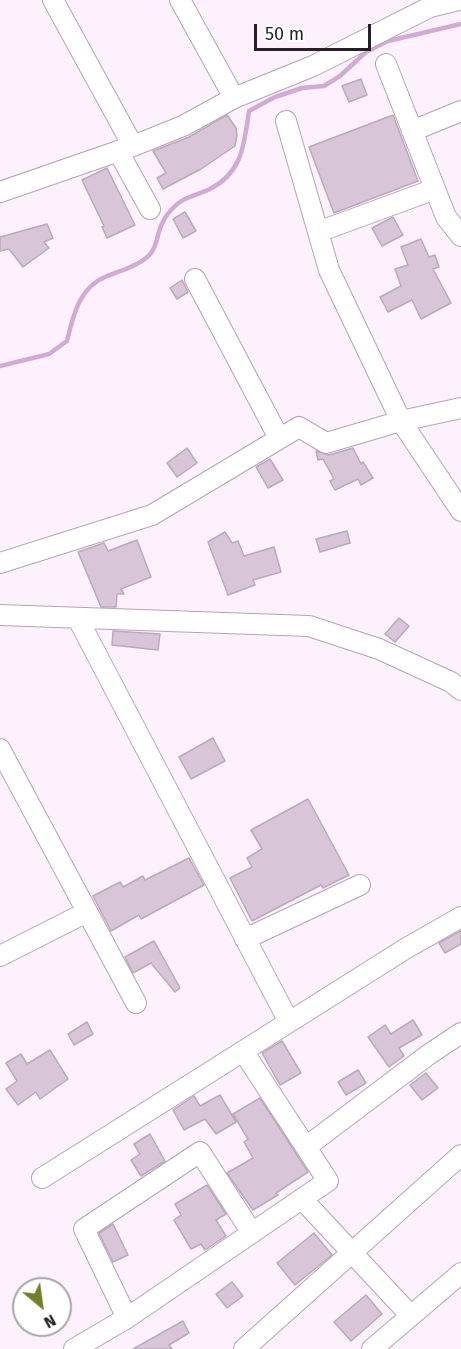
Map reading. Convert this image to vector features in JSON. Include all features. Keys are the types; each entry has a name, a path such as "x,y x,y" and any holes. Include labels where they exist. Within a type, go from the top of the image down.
{"street":[{"path":"52,0 126,149 150,209"},
{"path":"180,0 234,98"},
{"path":"0,192 126,149 183,126 234,98 313,66 430,7 459,0"},
{"path":"386,64 446,217 461,236"},
{"path":"412,131 461,111"},
{"path":"286,121 329,270 401,420 461,511"},
{"path":"318,232 435,189"},
{"path":"195,279 279,438"},
{"path":"0,563 152,515 299,427 326,443 401,420 461,408"},
{"path":"0,615 309,626 379,649 451,682 461,690"},
{"path":"78,619 289,1022"},
{"path":"0,748 136,1003"},
{"path":"245,939 360,885"},
{"path":"0,956 87,912"},
{"path":"42,1178 405,949 461,917"},
{"path":"306,1147 428,1055 461,1033"},
{"path":"74,1349 127,1317 328,1181 243,1051"},
{"path":"127,1317 84,1229 200,1152 252,1233"},
{"path":"244,1349 461,1155"},
{"path":"302,1199 411,1316"},
{"path":"372,1349 461,1273"}],"building":[{"path":"361,79 367,95 349,102 342,86"},
{"path":"227,115 236,128 235,146 201,169 163,189 157,178 166,173 153,151 189,137"},
{"path":"393,115 418,181 334,213 309,147"},
{"path":"107,168 135,225 107,238 102,227 104,226 82,180"},
{"path":"185,212 196,231 183,238 173,219"},
{"path":"393,217 403,235 382,246 372,228"},
{"path":"47,224 53,238 44,242 49,248 23,267 9,249 0,251 0,237"},
{"path":"421,239 429,257 435,255 439,267 433,269 451,303 421,319 412,300 388,312 380,297 401,286 395,269 408,265 401,247"},
{"path":"182,280 188,292 177,299 170,288"},
{"path":"187,448 197,463 177,477 167,463"},
{"path":"353,448 361,464 363,462 373,478 361,485 358,479 335,490 330,481 334,479 323,459 318,460 316,451 329,455"},
{"path":"270,459 283,480 268,488 256,467"},
{"path":"347,531 350,543 320,552 316,539"},
{"path":"225,532 232,543 238,541 244,556 274,547 281,572 253,580 255,585 228,595 208,542"},
{"path":"137,540 151,577 121,589 124,594 117,594 116,607 101,607 78,552 104,543 108,551"},
{"path":"399,618 409,626 395,642 385,634"},
{"path":"113,631 160,634 158,650 112,645"},
{"path":"213,738 225,761 191,779 179,757"},
{"path":"308,799 349,875 323,888 321,885 252,921 230,878 252,867 247,858 262,849 251,830"},
{"path":"189,858 204,885 141,919 139,915 111,931 93,896 120,882 123,887 143,876 145,880"},
{"path":"461,931 461,944 445,953 439,943"},
{"path":"154,941 180,988 175,992 151,963 133,973 125,957"},
{"path":"413,1020 422,1035 399,1048 404,1056 389,1067 368,1037 385,1025 391,1034"},
{"path":"87,1022 93,1034 74,1045 68,1034"},
{"path":"282,1041 301,1073 280,1085 262,1053"},
{"path":"50,1050 68,1079 40,1099 36,1092 18,1105 6,1089 17,1081 6,1063 21,1054 27,1064"},
{"path":"358,1070 366,1083 346,1095 338,1082"},
{"path":"426,1073 438,1088 422,1100 410,1085"},
{"path":"220,1095 236,1122 216,1134 205,1119 184,1130 173,1110 194,1096 200,1106"},
{"path":"260,1098 308,1172 276,1193 278,1195 253,1210 227,1173 253,1158 244,1142 248,1139 233,1114"},
{"path":"150,1134 165,1161 141,1176 131,1160 140,1154 134,1144"},
{"path":"207,1185 226,1214 216,1220 226,1236 205,1250 201,1244 191,1249 174,1220 181,1215 175,1204"},
{"path":"113,1224 128,1255 113,1262 99,1233"},
{"path":"314,1233 332,1255 295,1285 277,1263"},
{"path":"232,1282 243,1296 227,1308 216,1294"},
{"path":"366,1295 382,1314 351,1341 334,1322"},
{"path":"183,1321 189,1333 169,1345 172,1349 133,1349"}],"waterway":[{"path":"0,366 49,354 67,341 78,304 89,288 105,277 131,267 150,255 161,226 174,207 186,198 221,182 236,166 243,146 249,111 275,97 302,88 324,86 340,76 366,52 388,41 461,24"}]}
